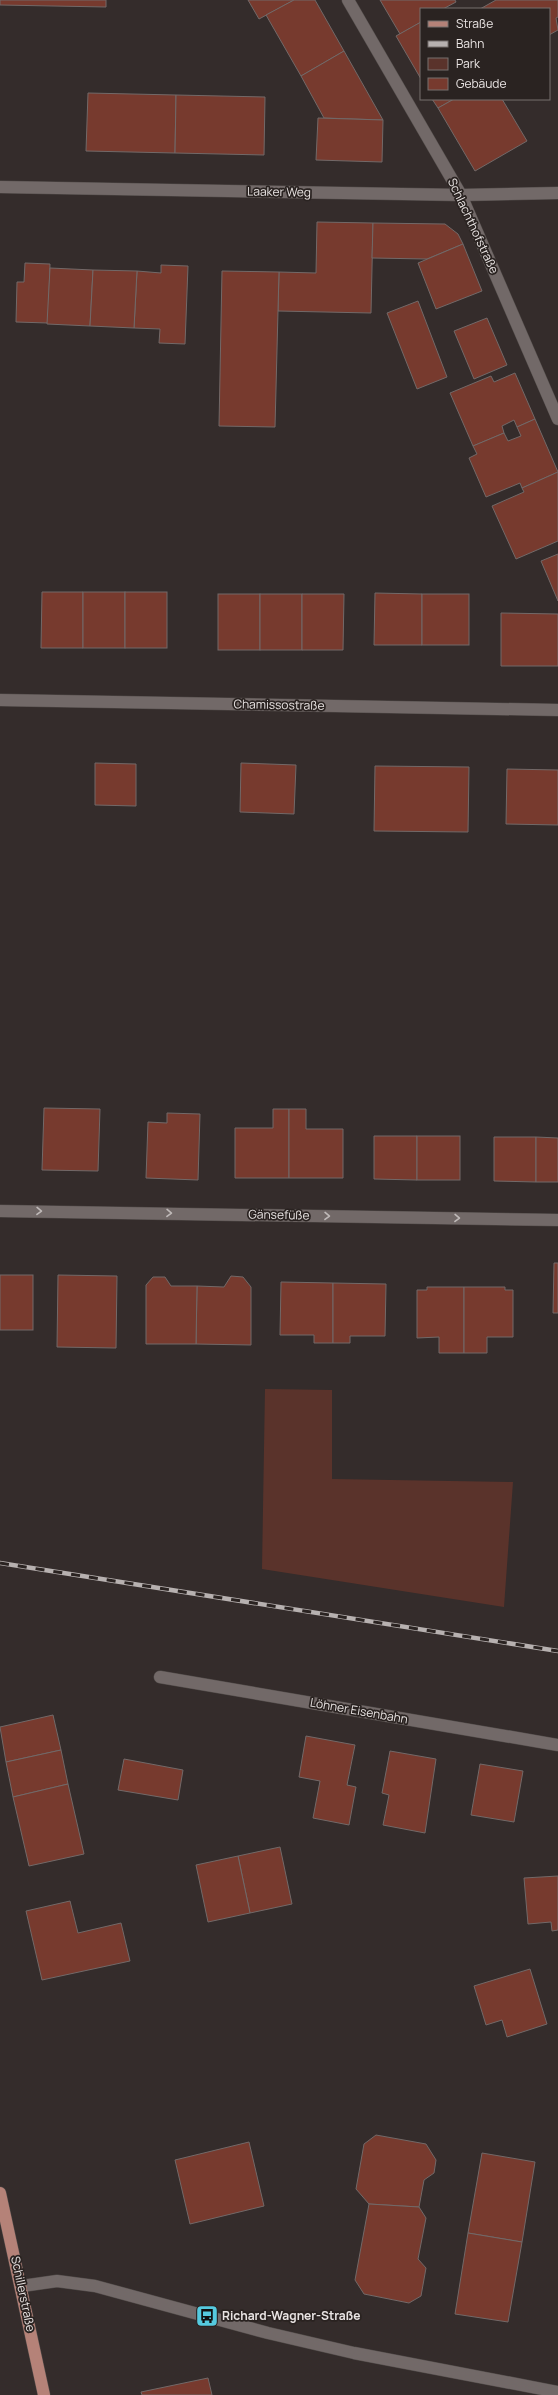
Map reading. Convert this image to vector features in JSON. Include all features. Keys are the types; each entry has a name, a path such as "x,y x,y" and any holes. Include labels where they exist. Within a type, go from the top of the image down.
{"main road":[{"name":"Schillerstraße","path":"0,2193 22,2286 44,2395"}],"street":[{"name":"Schlachthofstraße","path":"348,0 461,195 558,419"},
{"name":"Laaker Weg","path":"0,187 461,195 558,193"},
{"name":"Chamissostraße","path":"0,700 558,710"},
{"name":"Gänsefüße","path":"0,1211 558,1220"},
{"name":"Löhner Eisenbahn","path":"160,1677 558,1745"},
{"path":"22,2286 57,2281 95,2286 268,2333 354,2353 558,2392"}],"green space":[{"path":"265,1389 332,1390 332,1479 513,1482 504,1607 262,1569"}],"building":[{"path":"0,0 106,0 106,7 0,5"},
{"path":"248,0 294,0 259,19"},
{"path":"294,0 315,0 344,51 301,76 266,15"},
{"path":"380,0 455,0 456,2 445,8 420,8 420,23 400,34"},
{"path":"496,0 558,0 558,17 556,18 558,30 550,34 550,8 482,8"},
{"path":"420,23 420,77 396,36"},
{"path":"344,51 383,120 324,118 301,76"},
{"path":"88,93 176,95 175,153 86,151"},
{"path":"176,95 265,97 264,155 175,153"},
{"path":"433,100 452,100 438,108"},
{"path":"452,100 503,100 527,141 475,171 438,108"},
{"path":"318,118 383,120 382,162 316,160"},
{"path":"317,222 373,223 371,313 278,311 279,272 316,273"},
{"path":"373,223 445,224 458,234 463,244 427,259 372,258"},
{"path":"463,244 482,291 436,309 418,263"},
{"path":"25,263 50,264 48,323 16,322 17,282 24,282"},
{"path":"161,265 188,266 185,344 159,343 160,329 134,328 137,271 161,273"},
{"path":"50,268 93,270 90,326 47,324"},
{"path":"93,270 137,271 134,328 90,326"},
{"path":"222,271 279,272 275,427 219,426"},
{"path":"418,301 447,377 417,389 387,313"},
{"path":"487,318 507,365 474,379 454,331"},
{"path":"515,373 535,419 517,427 514,420 502,426 504,433 473,446 450,393 491,376 494,382"},
{"path":"535,419 558,472 522,488 520,483 486,497 469,458 477,454 473,446 504,433 508,441 521,436 517,427"},
{"path":"558,472 558,541 516,559 492,506 524,492 522,488"},
{"path":"558,554 558,601 541,561"},
{"path":"42,592 83,592 83,648 41,648"},
{"path":"83,592 125,592 125,648 83,648"},
{"path":"125,592 167,592 167,648 125,648"},
{"path":"375,593 422,594 422,645 374,645"},
{"path":"218,594 260,594 260,650 218,650"},
{"path":"260,594 302,594 302,650 260,650"},
{"path":"302,594 344,594 343,650 302,650"},
{"path":"422,594 469,594 469,645 422,645"},
{"path":"501,613 558,614 558,666 501,666"},
{"path":"95,763 136,764 136,806 95,805"},
{"path":"241,763 296,765 294,814 240,812"},
{"path":"375,766 469,767 468,832 374,831"},
{"path":"507,769 558,770 558,825 506,824"},
{"path":"44,1108 100,1109 98,1171 42,1170"},
{"path":"273,1109 289,1109 289,1178 235,1178 235,1128 273,1128"},
{"path":"289,1109 306,1109 306,1129 343,1129 343,1178 289,1178"},
{"path":"167,1113 200,1114 198,1180 146,1178 148,1122 167,1123"},
{"path":"374,1136 417,1136 417,1180 374,1179"},
{"path":"417,1136 460,1136 460,1180 417,1180"},
{"path":"494,1137 536,1137 536,1182 494,1181"},
{"path":"536,1137 558,1138 558,1182 536,1182"},
{"path":"554,1263 558,1263 558,1313 553,1313"},
{"path":"0,1275 33,1275 33,1330 0,1330"},
{"path":"58,1275 117,1276 116,1348 57,1347"},
{"path":"231,1276 243,1277 251,1287 251,1345 196,1344 197,1286 224,1287"},
{"path":"153,1277 165,1277 171,1286 197,1286 196,1344 146,1344 146,1285"},
{"path":"281,1282 333,1283 333,1343 314,1343 314,1335 280,1335"},
{"path":"333,1283 386,1284 385,1336 350,1336 350,1343 333,1343"},
{"path":"427,1287 464,1287 464,1353 439,1353 439,1337 417,1338 417,1290 427,1290"},
{"path":"464,1287 505,1287 505,1290 513,1290 513,1337 487,1337 487,1353 464,1353"},
{"path":"53,1715 61,1750 6,1762 0,1727"},
{"path":"306,1736 355,1745 347,1785 356,1787 349,1825 313,1818 320,1781 299,1777"},
{"path":"61,1750 68,1784 13,1797 6,1762"},
{"path":"390,1751 436,1759 425,1833 383,1825 389,1795 382,1793"},
{"path":"124,1759 183,1770 178,1800 118,1790"},
{"path":"480,1764 523,1771 514,1822 471,1815"},
{"path":"68,1784 84,1854 29,1866 13,1797"},
{"path":"280,1847 292,1904 250,1913 238,1856"},
{"path":"238,1856 250,1913 208,1922 196,1865"},
{"path":"558,1876 558,1930 552,1931 551,1922 528,1924 524,1878"},
{"path":"70,1901 78,1933 121,1923 130,1961 42,1980 26,1911"},
{"path":"530,1969 547,2024 507,2037 502,2020 486,2025 474,1986"},
{"path":"376,2135 426,2144 436,2160 434,2173 424,2180 419,2207 369,2204 356,2189 364,2144"},
{"path":"249,2142 264,2206 190,2224 175,2160"},
{"path":"482,2153 535,2162 522,2242 468,2233"},
{"path":"369,2204 419,2207 426,2218 418,2259 426,2268 421,2296 409,2303 364,2294 355,2280"},
{"path":"468,2233 522,2242 508,2322 455,2314"},
{"path":"208,2378 212,2395 142,2395 141,2392"}],"railway":[{"path":"0,1563 558,1651"}],"place":[{"name":"Richard-Wagner-Straße","path":"207,2316"}]}
